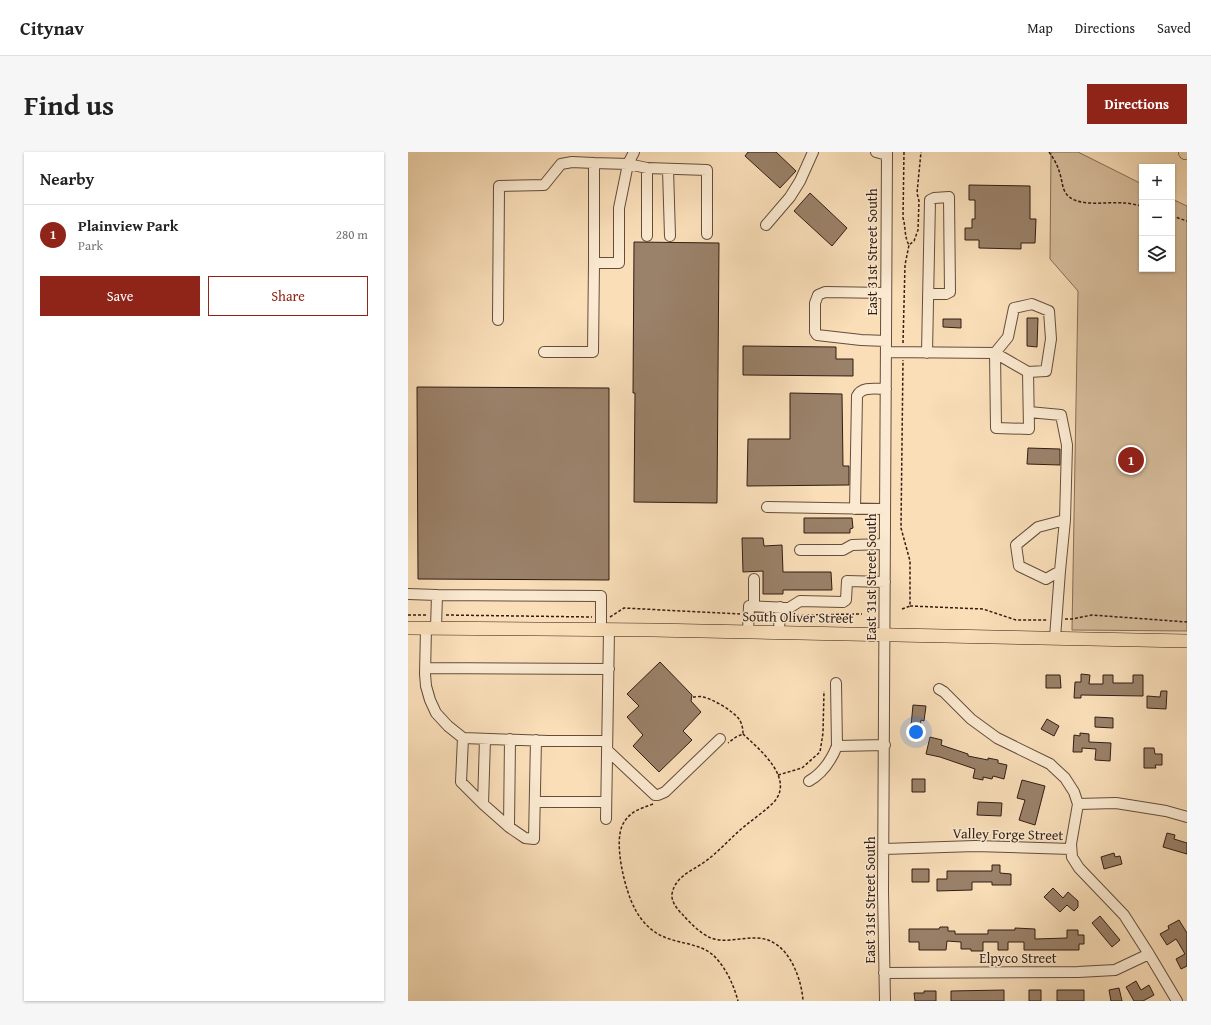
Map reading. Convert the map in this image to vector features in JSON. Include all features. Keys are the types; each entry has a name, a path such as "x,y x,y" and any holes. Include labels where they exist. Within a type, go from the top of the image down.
{"main road":[{"name":"South Oliver Street","path":"408,628 748,632 1187,640"}],"street":[{"path":"594,263 619,263 619,208 628,164 634,152"},
{"path":"766,225 790,198 800,182 813,152"},
{"path":"876,152 887,154"},
{"name":"East 31st Street South","path":"885,1001 883,891 885,745 887,154"},
{"path":"498,320 499,186 544,185 560,164 572,162 628,164 647,168 706,170 707,234"},
{"path":"544,352 593,352 594,163"},
{"path":"647,168 647,236"},
{"path":"668,169 670,236"},
{"path":"927,352 928,294 930,200 934,198 949,197 950,292 946,294 928,294"},
{"path":"886,293 825,292 818,296 815,303 815,332 817,335 886,341"},
{"path":"886,352 995,353 1028,372 1046,371 1051,339 1049,311 1032,304 1014,308 1008,338 995,353 996,428 1029,429 1028,372"},
{"path":"855,509 857,396 863,389 886,389"},
{"path":"1029,412 1061,415 1067,445 1065,520 1055,638"},
{"path":"767,507 885,509"},
{"path":"1060,571 1046,579 1019,566 1016,544 1038,527 1065,520"},
{"path":"800,550 842,550 852,545 885,544"},
{"path":"748,632 754,579"},
{"path":"751,610 780,611 800,602 843,602 846,600 847,581 885,582"},
{"path":"408,594 601,596 601,617 605,630 609,669 606,819"},
{"path":"437,595 437,615 431,628 425,668 426,686 436,714 463,738 536,740 607,745 655,794 658,795 665,792 722,742"},
{"path":"778,633 780,611"},
{"path":"425,668 609,669"},
{"path":"809,781 818,776 824,769 834,754 837,746 836,683"},
{"path":"939,689 944,692 971,719 997,738 1050,764 1065,778 1074,792 1078,804 1116,803 1166,811 1187,817"},
{"path":"463,738 461,782 509,827 525,838 534,839 536,740"},
{"path":"483,804 485,739"},
{"path":"509,827 510,740"},
{"path":"837,746 885,745"},
{"path":"535,802 606,802"},
{"name":"Valley Forge Street","path":"884,849 975,846 1071,849 1073,828 1078,804"},
{"path":"1071,849 1072,857 1079,868 1124,915 1177,1001"},
{"name":"Elpyco Street","path":"884,973 1086,972 1115,970 1149,954"}],"path":[{"path":"902,609 910,606 910,561 901,528 905,265 909,245 905,237 906,229 903,218 904,152"},
{"path":"909,245 914,241 918,230 919,201 917,193 921,152"},
{"path":"1049,152 1060,173 1066,194 1072,199 1078,202 1124,202 1139,205"},
{"path":"1175,217 1187,221"},
{"path":"408,615 610,617 624,608 751,610"},
{"path":"780,611 862,614"},
{"path":"778,775 802,768 820,752 824,733 824,691"},
{"path":"693,697 703,697 726,709 739,719 743,734 764,754 777,771 780,789 775,801 716,853 702,864 683,875 675,885 672,896 676,907 686,919 702,933 712,938 736,940 753,938 765,939 775,943 784,952 797,974 803,1001"},
{"path":"722,742 743,734"},
{"path":"656,803 638,809 630,815 620,831 619,847 621,863 635,910 654,931 663,937 702,949 715,957 728,976 738,1001"}],"shaded area":[{"path":"1051,152 1078,152 1139,182 1139,272 1175,272 1175,200 1187,206 1187,631 1072,630 1078,291 1050,259"}],"building":[{"path":"748,152 776,152 796,171 780,188 745,156"},
{"path":"969,185 1030,186 1030,219 1036,219 1035,243 1021,243 1021,249 979,248 979,240 965,240 965,228 972,228 972,219 975,219 975,200 969,200"},
{"path":"810,193 847,228 832,246 794,211"},
{"path":"634,242 719,243 717,503 634,502"},
{"path":"1027,318 1038,318 1037,347 1027,346"},
{"path":"943,319 961,319 961,328 943,327"},
{"path":"743,346 836,347 836,359 853,359 853,376 743,375"},
{"path":"417,387 609,388 609,580 418,579"},
{"path":"790,393 842,394 843,466 849,466 849,485 747,486 748,439 790,439"},
{"path":"1028,448 1060,449 1060,465 1027,464"},
{"path":"804,518 852,518 853,528 850,529 850,533 804,533"},
{"path":"742,538 763,538 764,546 782,545 783,572 831,572 832,590 783,590 783,594 763,594 763,571 743,572"},
{"path":"660,662 692,695 691,701 701,712 683,731 692,740 659,772 633,746 643,735 627,717 639,706 627,694"},
{"path":"1081,674 1090,675 1089,684 1103,684 1103,675 1113,675 1113,683 1133,683 1133,675 1143,675 1143,696 1081,695 1081,698 1074,698 1075,682 1081,682"},
{"path":"1046,675 1060,675 1061,688 1046,688"},
{"path":"1161,691 1167,691 1166,709 1147,708 1147,696 1160,697"},
{"path":"913,705 926,706 924,721 921,720 920,728 911,726"},
{"path":"1095,717 1113,718 1113,728 1095,727"},
{"path":"1047,719 1059,726 1054,736 1041,729"},
{"path":"1080,733 1089,734 1089,742 1111,743 1110,761 1095,760 1096,749 1082,748 1082,752 1073,752 1074,735 1080,736"},
{"path":"930,737 942,740 941,745 968,754 968,756 988,760 988,758 998,760 998,763 1007,765 1004,779 993,776 992,779 983,777 983,780 973,778 975,769 940,757 926,754"},
{"path":"1144,748 1154,748 1155,754 1162,754 1162,765 1155,765 1156,768 1144,768"},
{"path":"912,779 925,779 925,792 912,792"},
{"path":"1022,780 1045,786 1035,825 1019,820 1025,800 1017,798"},
{"path":"978,802 1002,803 1001,816 977,815"},
{"path":"1167,833 1175,835 1174,839 1187,843 1187,854 1163,847"},
{"path":"1114,853 1115,857 1120,856 1122,864 1104,869 1101,857"},
{"path":"992,865 1000,865 1000,873 1011,874 1011,885 992,885 992,882 972,882 972,890 937,891 937,879 947,879 947,871 992,871"},
{"path":"912,869 929,869 929,882 912,882"},
{"path":"1053,888 1063,898 1068,892 1078,901 1078,907 1074,911 1067,905 1060,912 1044,897"},
{"path":"1100,916 1120,940 1112,947 1092,923"},
{"path":"1179,920 1187,933 1187,966 1181,969 1176,959 1185,954 1178,942 1176,939 1167,945 1160,934 1169,929 1168,926"},
{"path":"940,927 948,927 948,931 955,931 955,934 988,934 988,930 1015,930 1015,928 1035,929 1035,939 1067,938 1067,930 1078,930 1078,935 1084,935 1084,944 1079,944 1079,950 1024,950 1024,942 1008,942 1008,950 998,950 998,942 983,942 983,951 971,951 971,949 961,949 961,942 947,941 946,950 919,950 919,942 909,942 909,929 939,929"},
{"path":"1136,981 1141,990 1149,985 1154,995 1143,1001 1134,1001 1126,987"},
{"path":"1119,988 1122,1001 1111,1001 1109,990"},
{"path":"1004,990 1004,1001 951,1001 951,991"},
{"path":"1029,990 1041,990 1041,1001 1029,1001"},
{"path":"1057,990 1084,990 1084,1001 1057,1001"},
{"path":"924,991 936,991 936,1001 915,1001 914,993 924,993"}],"place":[{"name":"Plainview Park","path":"1131,460"}]}
